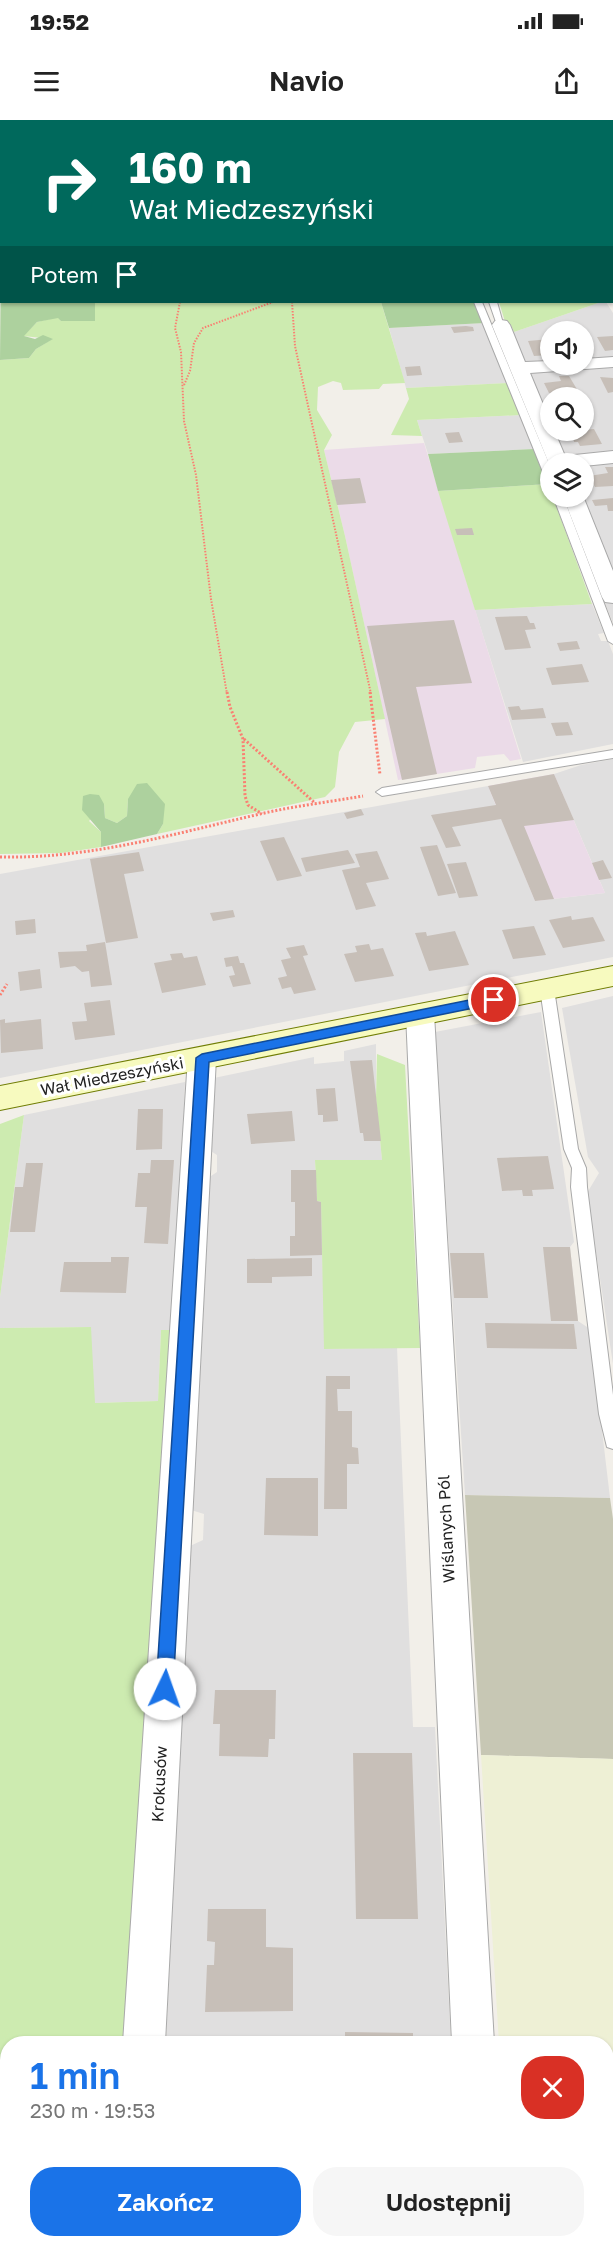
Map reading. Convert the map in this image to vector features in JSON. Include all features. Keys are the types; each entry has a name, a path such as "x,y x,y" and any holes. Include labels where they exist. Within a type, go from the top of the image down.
{"main road":[{"name":"Wał Miedzeszyński","path":"0,1098 613,976"}],"street":[{"path":"501,325 551,453"},
{"path":"594,363 613,362"},
{"path":"519,368 540,367"},
{"path":"594,460 613,457"},
{"path":"578,507 607,567 613,597"},
{"name":"Wiślanych Pól","path":"420,1014 473,2036"},
{"name":"Krokusów","path":"144,2036 202,1058"}],"lane":[{"path":"478,303 549,453"},
{"path":"493,303 501,325"},
{"path":"562,507 613,641"},
{"path":"387,791 613,754"},
{"path":"547,989 571,1149 579,1168 580,1197 607,1414 613,1442"}],"path":[{"path":"180,303 175,328 181,352 184,386 183,421 196,475 218,645 231,707 243,739 248,806 262,814"},
{"path":"184,386 191,375 190,354 196,336 203,328 270,303"},
{"path":"0,857 39,858 72,855 262,814 387,791 378,768 377,731 372,699 295,346 292,303"},
{"path":"243,739 316,804"},
{"path":"0,995 8,984"}],"shaded area":[{"path":"598,303 607,303 613,313 613,623 566,507 594,507 594,453 544,453 494,326 511,325 514,332 540,323 540,375 594,375 594,321 546,321"},
{"path":"485,323 508,383 406,388 389,328"},
{"path":"521,415 534,449 428,454 417,420"},
{"path":"424,443 521,759 510,761 504,754 477,757 475,768 398,780 324,450"},
{"path":"592,604 604,633 598,634 601,641 608,641 613,654 613,744 523,762 475,610"},
{"path":"613,759 613,957 0,1078 0,874 488,786 535,901 605,893 554,774 581,765"},
{"path":"554,774 605,893 535,901 488,786"},
{"path":"613,996 613,1364 587,1193 599,1173 588,1157 562,1008"},
{"path":"541,1012 574,1242 570,1247 578,1321 590,1329 610,1498 465,1495 435,1032"},
{"path":"376,1044 376,1098 382,1160 315,1160 317,1201 321,1202 325,1349 397,1347 413,1727 435,1727 451,2036 166,2036 190,1546 203,1540 204,1514 191,1510 205,1180 217,1172 217,1155 206,1148 209,1079 314,1057 314,1064 344,1061 344,1051"},
{"path":"185,1082 176,1330 161,1331 158,1401 94,1403 90,1327 0,1328 0,1297 24,1115"},
{"path":"465,1495 610,1498 613,1519 613,1759 481,1755"},
{"path":"481,1755 613,1759 613,2036 499,2036"}],"green space":[{"path":"1,303 95,303 95,321 61,321 58,318 37,322 24,336 35,339 43,335 53,339 36,349 29,358 0,360"},
{"path":"95,303 381,303 405,383 383,384 379,389 343,390 341,383 333,381 318,387 317,410 332,435 324,450 385,719 355,722 339,752 335,787 325,797 157,834 163,824 128,799 127,816 117,823 105,818 104,804 89,821 101,832 101,847 61,853 0,854 0,360 29,358 36,349 52,339 23,336 37,322 58,317 61,321 95,321"},
{"path":"381,303 475,303 485,323 389,328"},
{"path":"499,303 598,303 540,321 540,323 514,332 511,325 506,325"},
{"path":"508,383 521,415 417,420 422,436 391,435 409,399 406,388"},
{"path":"534,449 540,463 540,485 438,491 428,454"},
{"path":"540,485 540,507 557,507 592,604 475,610 438,491"},
{"path":"147,783 165,804 163,824 157,834 101,847 101,832 82,810 83,796 99,795 104,804 105,818 117,823 127,816 128,799 137,784"},
{"path":"377,1054 405,1065 420,1348 324,1349 321,1202 317,1201 315,1160 382,1160 376,1098"},
{"path":"24,1115 0,1297 0,1124"},
{"path":"91,1327 95,1403 158,1401 161,1330 176,1330 136,2036 0,2036 0,1328"}],"building":[{"path":"451,327 473,327 474,331 454,333"},
{"path":"613,336 613,350 605,351 597,337"},
{"path":"540,340 540,356 534,356 528,341"},
{"path":"420,366 422,375 407,376 405,367"},
{"path":"559,376 569,376 576,387 546,387 544,383 561,381"},
{"path":"600,377 613,378 613,392 608,393"},
{"path":"594,429 602,444 580,446 578,442 574,442 594,441"},
{"path":"459,432 463,442 449,443 445,433"},
{"path":"605,467 613,467 613,486 595,487 594,475 608,473"},
{"path":"360,478 366,503 337,505 331,480"},
{"path":"613,498 613,511 608,511 607,505 595,506 594,500"},
{"path":"472,528 474,535 457,535 455,529"},
{"path":"527,616 536,629 525,630 531,648 505,650 495,617"},
{"path":"454,620 472,683 416,687 437,774 402,780 367,626"},
{"path":"577,641 580,649 560,651 557,643"},
{"path":"582,664 589,682 552,685 546,668"},
{"path":"519,706 521,710 543,708 546,718 512,720 508,707"},
{"path":"568,722 573,735 556,736 551,723"},
{"path":"554,774 574,820 524,826 554,899 535,901 501,819 452,827 461,846 446,848 431,815 496,805 488,786"},
{"path":"361,809 364,815 347,819 344,813"},
{"path":"284,837 302,876 277,881 260,841"},
{"path":"437,845 456,893 438,896 420,847"},
{"path":"348,850 355,863 306,872 301,858"},
{"path":"377,851 389,879 366,883 376,906 356,910 342,870 360,867 355,854"},
{"path":"139,852 144,871 124,874 138,938 106,943 90,859"},
{"path":"603,860 612,878 599,880 592,863"},
{"path":"466,862 478,896 459,898 447,864"},
{"path":"233,910 235,917 213,921 210,913"},
{"path":"571,916 572,920 593,917 605,941 563,948 549,920"},
{"path":"35,919 36,933 16,935 15,921"},
{"path":"534,926 546,955 513,959 502,930"},
{"path":"455,931 469,965 429,971 415,933 426,932 427,936"},
{"path":"105,942 112,985 91,987 89,971 82,972 75,966 60,968 58,952 87,951 86,945"},
{"path":"369,944 371,950 383,948 394,976 355,982 344,954 357,952 355,946"},
{"path":"304,945 308,955 303,956 316,990 294,994 291,987 282,989 278,978 287,976 281,960 291,958 286,948"},
{"path":"182,953 184,958 197,956 206,985 162,993 154,963 172,960 170,954"},
{"path":"238,956 240,963 244,963 251,984 233,987 229,976 235,975 232,966 226,967 224,958"},
{"path":"40,969 42,988 20,991 18,972"},
{"path":"110,1000 115,1035 75,1040 72,1022 87,1021 84,1003"},
{"path":"5,1019 5,1023 41,1019 43,1049 1,1053 0,1020"},
{"path":"372,1060 381,1141 364,1141 363,1133 360,1133 350,1061"},
{"path":"335,1088 338,1121 323,1122 323,1115 318,1115 316,1089"},
{"path":"138,1109 163,1109 162,1149 136,1150"},
{"path":"292,1111 295,1141 251,1144 247,1114"},
{"path":"548,1156 554,1189 532,1190 533,1196 523,1196 522,1190 502,1191 497,1158"},
{"path":"151,1160 174,1160 168,1244 144,1243 147,1207 135,1207 138,1173 150,1173"},
{"path":"26,1163 43,1163 35,1232 10,1232 15,1187 23,1187"},
{"path":"291,1170 316,1170 317,1201 321,1202 322,1255 290,1256 290,1236 295,1236 295,1202 291,1202"},
{"path":"543,1247 570,1247 578,1321 551,1321"},
{"path":"450,1253 484,1253 488,1298 454,1298"},
{"path":"111,1257 129,1257 126,1293 60,1292 64,1262 111,1262"},
{"path":"312,1258 312,1276 272,1277 272,1283 247,1283 247,1259"},
{"path":"485,1323 574,1324 577,1349 487,1348"},
{"path":"326,1376 350,1376 350,1389 337,1389 338,1411 352,1411 352,1447 358,1448 359,1464 347,1464 347,1509 324,1509"},
{"path":"266,1478 318,1478 318,1536 264,1535"},
{"path":"215,1690 276,1690 275,1739 269,1739 268,1757 219,1756 220,1724 213,1724"},
{"path":"353,1753 412,1753 418,1919 356,1919"},
{"path":"208,1909 266,1909 266,1947 293,1948 293,2011 205,2012 207,1965 214,1965 215,1942 207,1941"},
{"path":"345,2032 413,2033 413,2036 345,2036"}],"route":[{"path":"165,1689 202,1058 494,1000"}]}
